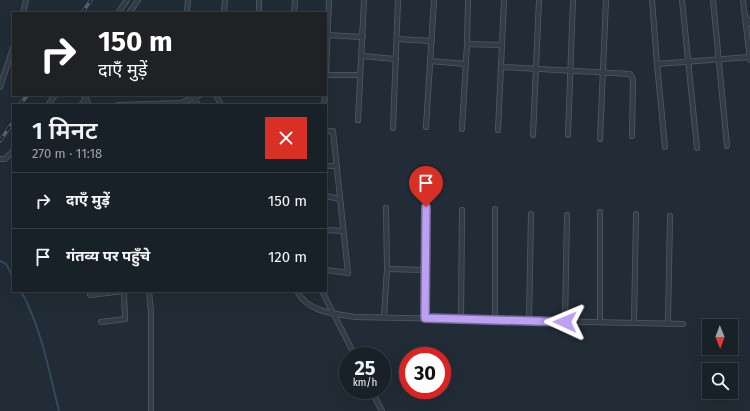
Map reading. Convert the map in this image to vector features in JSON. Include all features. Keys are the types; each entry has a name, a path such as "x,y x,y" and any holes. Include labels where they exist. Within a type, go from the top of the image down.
{"street":[{"path":"24,12 26,0"},
{"path":"119,12 127,0"},
{"path":"129,12 138,0"},
{"path":"187,12 188,0"},
{"path":"224,12 225,0"},
{"path":"259,0 259,12"},
{"path":"294,12 295,0"},
{"path":"327,54 329,0"},
{"path":"358,120 364,0"},
{"path":"393,128 398,0"},
{"path":"426,127 434,0"},
{"path":"462,129 468,0"},
{"path":"498,130 504,0"},
{"path":"533,135 539,0"},
{"path":"568,135 572,70 573,0"},
{"path":"600,138 606,0"},
{"path":"652,0 665,146"},
{"path":"682,0 697,148"},
{"path":"713,0 728,146"},
{"path":"658,64 750,58 743,0"},
{"path":"744,13 750,24"},
{"path":"328,35 363,37"},
{"path":"397,39 432,41"},
{"path":"467,44 502,45"},
{"path":"0,87 12,51"},
{"path":"362,56 396,59"},
{"path":"430,61 466,64"},
{"path":"502,66 602,71 632,75 632,136"},
{"path":"327,74 360,75"},
{"path":"150,104 181,103 193,96"},
{"path":"327,131 333,131 348,273 327,270"},
{"path":"0,159 5,159 12,152"},
{"path":"327,166 336,166"},
{"path":"327,196 340,198"},
{"path":"425,318 426,207"},
{"path":"384,317 386,208"},
{"path":"495,209 495,320"},
{"path":"461,320 462,210"},
{"path":"600,212 600,322"},
{"path":"529,321 531,214"},
{"path":"634,323 636,214"},
{"path":"565,322 567,215"},
{"path":"668,323 670,216"},
{"path":"327,230 343,232"},
{"path":"386,269 425,270"},
{"path":"90,295 116,292"},
{"path":"101,322 125,319 124,292"},
{"path":"149,292 151,312 151,411"},
{"path":"298,292 304,302 311,307 334,314 356,317 683,324"},
{"path":"323,292 350,347"},
{"path":"376,399 382,411"}],"waterway":[{"path":"0,261 6,264 12,275"},
{"path":"22,292 39,334 59,411"}],"railway":[{"path":"83,12 91,0"},
{"path":"20,104 27,96"},
{"path":"0,141 12,123"}],"route":[{"path":"426,207 425,318 442,320 565,322"}]}
